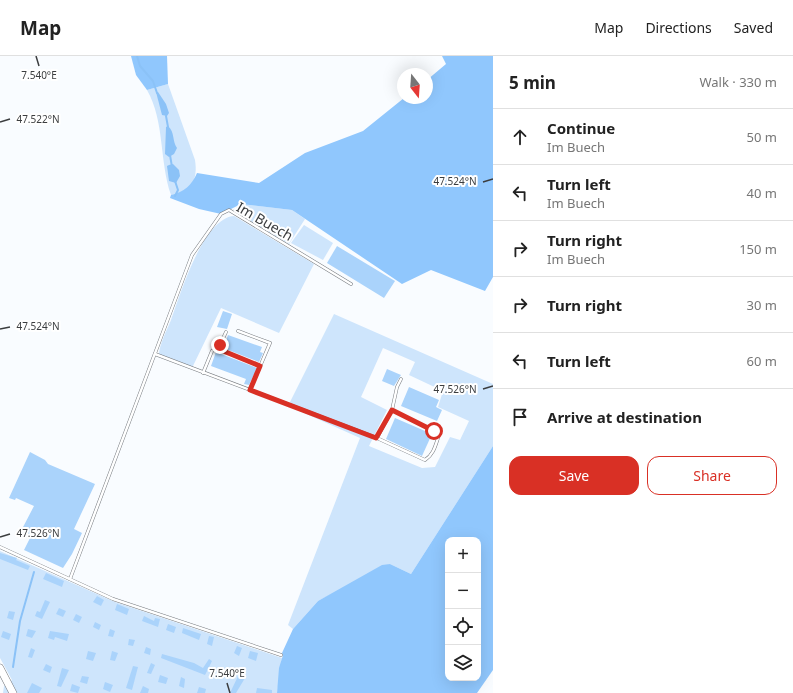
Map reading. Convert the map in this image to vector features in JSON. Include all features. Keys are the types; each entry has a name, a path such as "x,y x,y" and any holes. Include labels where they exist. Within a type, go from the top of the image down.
{"street":[{"path":"0,668 13,693"}],"lane":[{"name":"Im Buech","path":"70,579 192,255 221,214 229,210 351,284"},
{"path":"238,331 270,344 250,390"},
{"path":"203,373 212,351 220,345 226,332"},
{"path":"216,348 260,366"},
{"path":"154,354 376,438 425,460 430,457 435,449 438,438 434,431 392,410"},
{"path":"376,438 392,410 397,387 402,379"},
{"path":"0,547 113,599 281,655"}],"shaded area":[{"path":"131,56 167,56 168,84 147,90 136,75"},
{"path":"442,56 493,56 493,277 485,291 431,270 402,284 292,210 241,204 221,214 199,209 170,198 171,195 180,192 187,187 193,181 197,173 259,183 305,153 363,131 397,104 433,104 433,75 446,64"},
{"path":"168,84 195,160 196,167 192,184 184,191 171,195 167,182 157,115 147,90"},
{"path":"156,92 158,92 166,104 169,113 167,116 162,115"},
{"path":"168,126 172,131 177,148 174,154 169,157 165,154 166,127"},
{"path":"173,164 179,170 180,176 176,183 169,181 167,166"},
{"path":"241,204 292,210 305,219 289,244 233,210"},
{"path":"234,216 314,264 279,333 221,308 192,368 159,355 162,342 194,259 212,230 223,220"},
{"path":"304,225 333,243 323,260 291,243"},
{"path":"334,314 493,384 493,446 411,574 390,564 318,601 293,629 288,625 360,438 293,408 290,402","holes":["383,348 415,362 409,375 443,391 438,407 469,421 460,440 450,437 435,467 422,468 369,446 387,410 361,397"]},
{"path":"493,446 493,670 477,693 277,693 279,668 283,655 282,653 293,629 318,601 382,565 390,564 411,574"},
{"path":"0,551 115,602 282,658 277,693 3,693 4,686 12,680 0,658"}],"building":[{"path":"337,246 395,281 384,298 327,263"},
{"path":"223,311 232,314 227,329 217,327"},
{"path":"228,335 262,347 260,352 263,353 259,362 223,348"},
{"path":"216,352 257,368 249,385 244,384 246,379 211,366"},
{"path":"387,369 401,375 394,386 382,381"},
{"path":"409,387 439,400 436,407 442,410 437,421 401,406"},
{"path":"395,418 432,434 422,456 386,439"},
{"path":"30,452 45,460 48,464 95,484 74,529 82,533 72,554 63,568 24,550 31,536 21,531 34,506 16,498 15,500 9,498"},
{"path":"0,553 17,558 16,560 30,566 28,570 0,559"},
{"path":"46,573 64,581 62,587 43,579"},
{"path":"97,596 104,600 101,606 93,602"},
{"path":"45,600 50,602 42,619 35,616 37,611 40,612"},
{"path":"117,604 129,609 127,615 115,610"},
{"path":"59,608 66,611 63,617 56,614"},
{"path":"9,611 15,612 13,620 7,618"},
{"path":"76,614 82,617 79,623 73,620"},
{"path":"144,616 154,621 155,618 160,619 158,627 142,621"},
{"path":"95,622 101,625 99,630 93,627"},
{"path":"168,624 176,627 174,633 166,630"},
{"path":"183,628 201,634 199,640 182,633"},
{"path":"28,629 36,631 32,638 26,636"},
{"path":"110,629 115,631 113,637 108,636"},
{"path":"3,631 11,634 9,640 1,637"},
{"path":"50,631 69,634 67,641 55,637 54,640 48,638"},
{"path":"209,636 214,637 212,646 207,644"},
{"path":"129,639 135,640 133,646 128,645"},
{"path":"237,646 242,648 239,656 234,653"},
{"path":"146,647 151,649 150,655 144,653"},
{"path":"31,648 35,650 32,658 28,657"},
{"path":"88,651 96,653 93,661 86,659"},
{"path":"112,651 118,653 115,661 110,660"},
{"path":"250,651 258,653 256,661 248,658"},
{"path":"162,654 194,663 203,668 209,659 212,661 205,675 161,658"},
{"path":"151,663 155,665 151,674 147,673"},
{"path":"46,664 52,667 50,673 43,670"},
{"path":"133,666 138,667 132,690 126,688"},
{"path":"62,668 69,670 61,687 57,686"},
{"path":"239,674 245,678 236,693 230,693"},
{"path":"160,675 168,678 166,684 158,682"},
{"path":"82,676 89,677 87,684 80,682"},
{"path":"181,677 185,679 184,688 179,686"},
{"path":"105,682 113,685 110,692 103,689"},
{"path":"32,683 42,688 39,693 27,693"},
{"path":"72,684 80,687 78,693 70,691"},
{"path":"143,686 149,689 148,693 140,693"},
{"path":"199,687 206,689 205,693 197,693"},
{"path":"257,688 272,690 272,693 256,693"}],"waterway":[{"path":"137,56 140,66 153,81 157,93"},
{"path":"166,116 168,127"},
{"path":"170,155 172,167"},
{"path":"175,181 178,190 175,196"},
{"path":"13,667 20,621 34,572"}],"route":[{"path":"220,345 216,348 260,366 250,390 376,438 392,410 434,431"}]}
